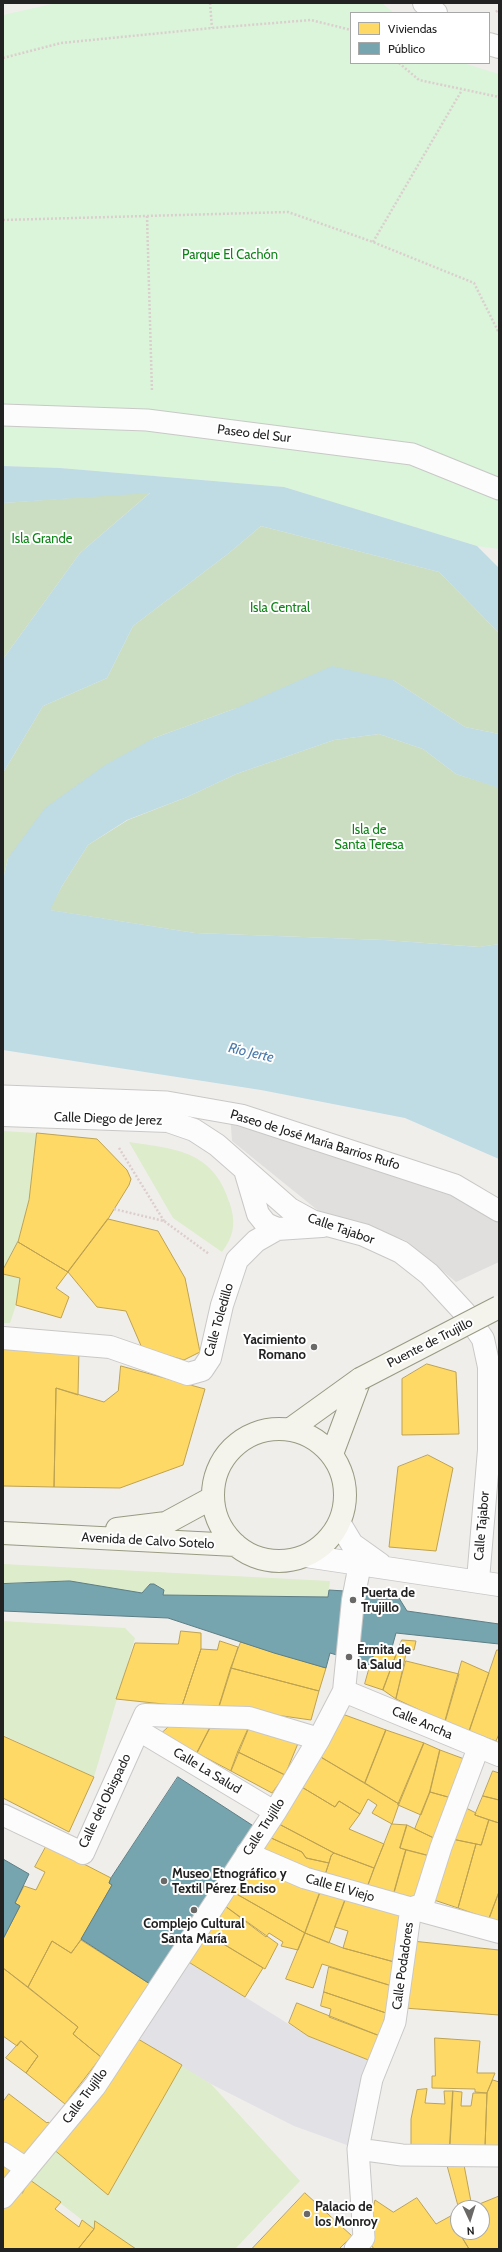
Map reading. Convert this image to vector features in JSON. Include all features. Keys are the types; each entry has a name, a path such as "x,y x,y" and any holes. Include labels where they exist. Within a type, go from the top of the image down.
{"main road":[{"name":"Puente de Trujillo","path":"292,1428 360,1379 499,1307"},
{"path":"332,1454 360,1379"},
{"path":"274,1428 292,1428 316,1438 332,1454 341,1470 346,1488 345,1506 340,1524 331,1537 320,1548 306,1556 288,1561 269,1561 252,1555 236,1545 224,1532 216,1516 212,1498 214,1478 223,1459 236,1443 254,1433 274,1428"},
{"name":"Avenida de Calvo Sotelo","path":"60,1536 166,1523 212,1498"},
{"name":"Avenida de Calvo Sotelo","path":"3,1533 236,1545"}],"street":[{"path":"424,3 435,12"},
{"name":"Paseo del Sur","path":"3,415 153,420 412,454 499,488"},
{"name":"Paseo de José María Barrios Rufo","path":"3,1096 167,1102 241,1115 455,1185 499,1211"},
{"name":"Calle Diego de Jerez","path":"3,1115 102,1120 168,1121 194,1130 217,1145 245,1170"},
{"path":"245,1170 258,1214 266,1224 277,1229"},
{"name":"Calle Tajabor","path":"245,1170 290,1209 325,1226 364,1235 401,1252 429,1274 465,1312 483,1339 489,1367 489,1450 478,1580"},
{"name":"Calle Toledillo","path":"3,1338 110,1347 188,1374 202,1370 210,1358 222,1305 237,1260 256,1240 277,1229 325,1226"},
{"path":"340,1524 352,1544 384,1568"},
{"path":"306,1556 478,1580 499,1585"},
{"name":"Calle Trujillo","path":"3,2197 95,2086 275,1812 319,1739 344,1691 353,1600 360,1564"},
{"name":"Calle Ancha","path":"344,1691 499,1755"},
{"path":"141,1722 249,1718 319,1739"},
{"name":"Calle La Salud","path":"141,1722 275,1812"},
{"name":"Calle del Obispado","path":"3,1815 83,1853 141,1722"},
{"name":"Calle Podadores","path":"355,2249 364,2238 358,2149 372,2079 395,2022 411,1908 423,1904 441,1847 479,1746"},
{"name":"Calle El Viejo","path":"247,1853 305,1878 411,1908"},
{"path":"411,1908 499,1932"},
{"path":"358,2149 402,2155 499,2156"},
{"path":"3,2153 27,2169"}],"path":[{"path":"210,3 212,28"},
{"path":"3,58 61,43 212,28 311,20 350,30"},
{"path":"400,64 419,80 499,97"},
{"path":"373,242 462,90"},
{"path":"3,220 288,212 373,242 474,283 499,333"},
{"path":"147,216 153,420"},
{"path":"102,1120 164,1221 233,1272"},
{"path":"114,1209 164,1221"}],"green space":[{"name":"Parque El Cachón","path":"56,3 382,3 393,12 350,12 350,64 466,64 499,74 499,549 477,546 284,487 60,468 3,466 3,15"},
{"name":"Isla Grande","path":"151,492 80,553 3,659 3,503"},
{"name":"Isla Central","path":"261,526 439,572 499,633 499,734 465,727 393,680 234,709 154,738 8,858 3,880 3,773 43,706 107,678 133,626 229,553"},
{"name":"Isla de Santa Teresa","path":"379,734 423,749 456,774 498,787 499,944 480,947 384,940 195,933 49,910 62,886 88,845 128,820 187,797 236,774 334,740"},
{"path":"3,1131 37,1133 29,1200 18,1242 3,1270"},
{"path":"129,1142 163,1147 192,1156 204,1163 214,1173 223,1186 233,1217 233,1229 222,1252 173,1218"},
{"path":"3,1274 20,1278 16,1305 10,1323 3,1323"},
{"path":"3,1564 330,1581 328,1597 163,1595 163,1590 158,1585 149,1584 142,1593 3,1584"},
{"path":"3,1621 125,1628 135,1638 94,1777 3,1735"},
{"path":"182,2065 211,2084 300,2181 235,2249 133,2249 94,2229 30,2180 52,2148 108,2195"}],"shaded area":[{"path":"230,1113 474,1203 499,1223 499,1262 456,1282 405,1240 321,1213 232,1141"},
{"path":"187,1961 308,2036 371,2061 358,2149 294,2126 211,2084 138,2039"}],"water":[{"path":"3,466 60,468 284,487 477,546 499,568 499,633 439,572 261,526 229,553 133,626 107,678 43,706 3,773 3,659 80,553 150,493 3,503"},
{"name":"Río Jerte","path":"332,666 393,680 465,727 499,734 499,788 456,774 423,749 379,734 334,740 236,774 187,797 127,820 88,845 62,886 50,910 195,933 384,940 479,947 499,944 499,1159 405,1118 261,1090 3,1050 3,880 8,858 45,808 105,765 154,738 234,709"}],"building: Viviendas":[{"path":"37,1133 97,1139 127,1170 131,1179 129,1185 108,1219 68,1272 18,1242 29,1200"},
{"path":"108,1219 158,1231 185,1278 200,1352 184,1360 142,1348 126,1311 97,1307 68,1272"},
{"path":"18,1242 68,1272 56,1288 69,1297 61,1318 16,1305 20,1278 3,1274 3,1270"},
{"path":"3,1347 79,1349 78,1395 56,1388 54,1487 3,1486"},
{"path":"427,1364 456,1372 459,1434 402,1435 402,1379"},
{"path":"121,1366 205,1389 183,1465 120,1488 54,1487 56,1388 104,1402 118,1391"},
{"path":"428,1455 453,1468 436,1551 389,1547 398,1467"},
{"path":"181,1631 201,1633 201,1649 182,1706 116,1699 135,1643 178,1644"},
{"path":"402,1640 416,1641 414,1650 407,1649 396,1699 383,1690"},
{"path":"220,1641 238,1647 219,1707 182,1706 201,1649 217,1650"},
{"path":"241,1642 326,1668 319,1691 231,1668"},
{"path":"375,1648 397,1652 383,1690 365,1684"},
{"path":"497,1650 499,1650 499,1734 496,1741 469,1732"},
{"path":"406,1661 459,1674 445,1722 396,1699"},
{"path":"462,1661 489,1673 469,1732 445,1722"},
{"path":"231,1668 319,1691 311,1720 219,1707"},
{"path":"345,1715 386,1730 365,1783 319,1756"},
{"path":"173,1723 212,1724 197,1753 162,1733"},
{"path":"212,1724 250,1725 231,1771 197,1753"},
{"path":"250,1725 299,1741 285,1775 238,1752"},
{"path":"386,1730 424,1743 399,1804 365,1783"},
{"path":"3,1736 94,1777 69,1832 3,1798"},
{"path":"424,1743 440,1750 430,1792 421,1815 398,1805"},
{"path":"440,1750 467,1760 455,1799 430,1792"},
{"path":"238,1752 285,1775 272,1793 231,1771"},
{"path":"319,1756 399,1804 392,1824 372,1813 377,1805 368,1799 360,1814 339,1801 335,1807 300,1786"},
{"path":"493,1771 499,1773 499,1800 483,1796"},
{"path":"300,1786 335,1807 339,1801 360,1814 349,1829 384,1844 374,1868 334,1853 277,1823"},
{"path":"430,1792 455,1799 440,1841 415,1829"},
{"path":"483,1796 499,1800 499,1823 475,1815"},
{"path":"464,1807 476,1813 475,1815 489,1820 481,1845 447,1838"},
{"path":"489,1820 499,1823 499,1892 489,1919 458,1908 476,1844 481,1845"},
{"path":"277,1823 334,1853 331,1856 329,1863 306,1858 302,1852 269,1837"},
{"path":"392,1824 407,1825 400,1848 406,1850 394,1893 367,1888"},
{"path":"407,1825 440,1841 434,1857 400,1848"},
{"path":"269,1837 302,1852 306,1858 329,1863 324,1878 259,1853"},
{"path":"447,1838 476,1844 458,1908 431,1899"},
{"path":"47,1845 111,1878 109,1883 112,1885 81,1940 71,1953 52,1941 28,1987 3,1968 3,1939 20,1906 15,1903 24,1886 36,1890 45,1872 35,1867"},
{"path":"406,1850 434,1857 420,1899 394,1893"},
{"path":"334,1853 374,1868 367,1888 324,1878 331,1856"},
{"path":"254,1859 322,1887 305,1933 233,1892"},
{"path":"322,1887 347,1895 329,1943 305,1933"},
{"path":"233,1892 305,1933 298,1950 281,1946 283,1942 269,1933 266,1937 225,1906"},
{"path":"499,1892 499,1923 489,1919"},
{"path":"347,1895 405,1910 398,1963 343,1948 348,1931 335,1927"},
{"path":"225,1906 278,1944 265,1969 207,1934"},
{"path":"205,1933 263,1968 245,1997 187,1961"},
{"path":"305,1933 343,1948 398,1963 392,1986 322,1964 313,1988 286,1979"},
{"path":"81,1940 150,1984 101,2057 73,2034 78,2027 28,1987 52,1941 71,1953"},
{"path":"412,1941 499,1950 499,2015 404,2008"},
{"path":"329,1967 392,1986 386,2013 324,1992"},
{"path":"3,1968 78,2027 73,2034 101,2057 65,2104 26,2073 38,2056 21,2041 17,2046 3,2036"},
{"path":"324,1992 386,2013 380,2036 329,2017 331,2009 321,2006"},
{"path":"297,2003 380,2036 371,2061 308,2036 289,2023"},
{"path":"435,2038 480,2041 477,2073 495,2073 487,2093 475,2092 475,2089 432,2088 432,2076 435,2076"},
{"path":"138,2039 182,2065 108,2195 52,2148"},
{"path":"21,2041 38,2056 26,2073 6,2058"},
{"path":"493,2080 499,2082 499,2147 485,2147 487,2093"},
{"path":"427,2089 425,2103 445,2104 444,2091 453,2091 450,2145 411,2145 411,2119 417,2090"},
{"path":"453,2091 462,2092 461,2106 471,2106 473,2093 487,2093 485,2147 450,2145"},
{"path":"9,2094 47,2123 48,2122 52,2125 24,2158 3,2144 3,2102"},
{"path":"3,2157 16,2165 3,2181"},
{"path":"447,2164 464,2165 471,2200 457,2200"},
{"path":"30,2180 61,2202 55,2209 79,2227 82,2220 94,2229 78,2249 3,2249 3,2206 17,2188 22,2193"},
{"name":"Palacio de los Monroy","path":"305,2193 352,2236 339,2249 252,2249"},
{"path":"499,2196 499,2249 469,2249 464,2240 490,2240 489,2200"},
{"path":"417,2198 436,2224 450,2216 450,2240 464,2240 469,2249 374,2249 366,2238 375,2200 393,2212"},
{"path":"95,2221 136,2249 78,2249 94,2229"}],"building: Público":[{"path":"70,1581 142,1593 150,1584 154,1584 164,1590 163,1595 328,1597 329,1590 361,1592 399,1598 407,1611 499,1624 499,1644 396,1633 391,1651 375,1648 371,1665 330,1653 326,1668 274,1653 168,1618 3,1611 3,1584"},
{"name":"Museo Etnográfico y Textil Pérez Enciso","path":"178,1777 255,1827 150,1984 81,1939 112,1885 109,1883 111,1878"},
{"path":"3,1859 29,1874 15,1903 20,1906 3,1939"}],"place":[{"name":"Yacimiento Romano","path":"314,1347"},
{"name":"Puerta de Trujillo","path":"353,1600"},
{"name":"Ermita de la Salud","path":"349,1657"},
{"name":"Museo Etnográfico y Textil Pérez Enciso","path":"164,1881"},
{"name":"Complejo Cultural Santa María","path":"194,1910"},
{"name":"Palacio de los Monroy","path":"307,2214"}]}
